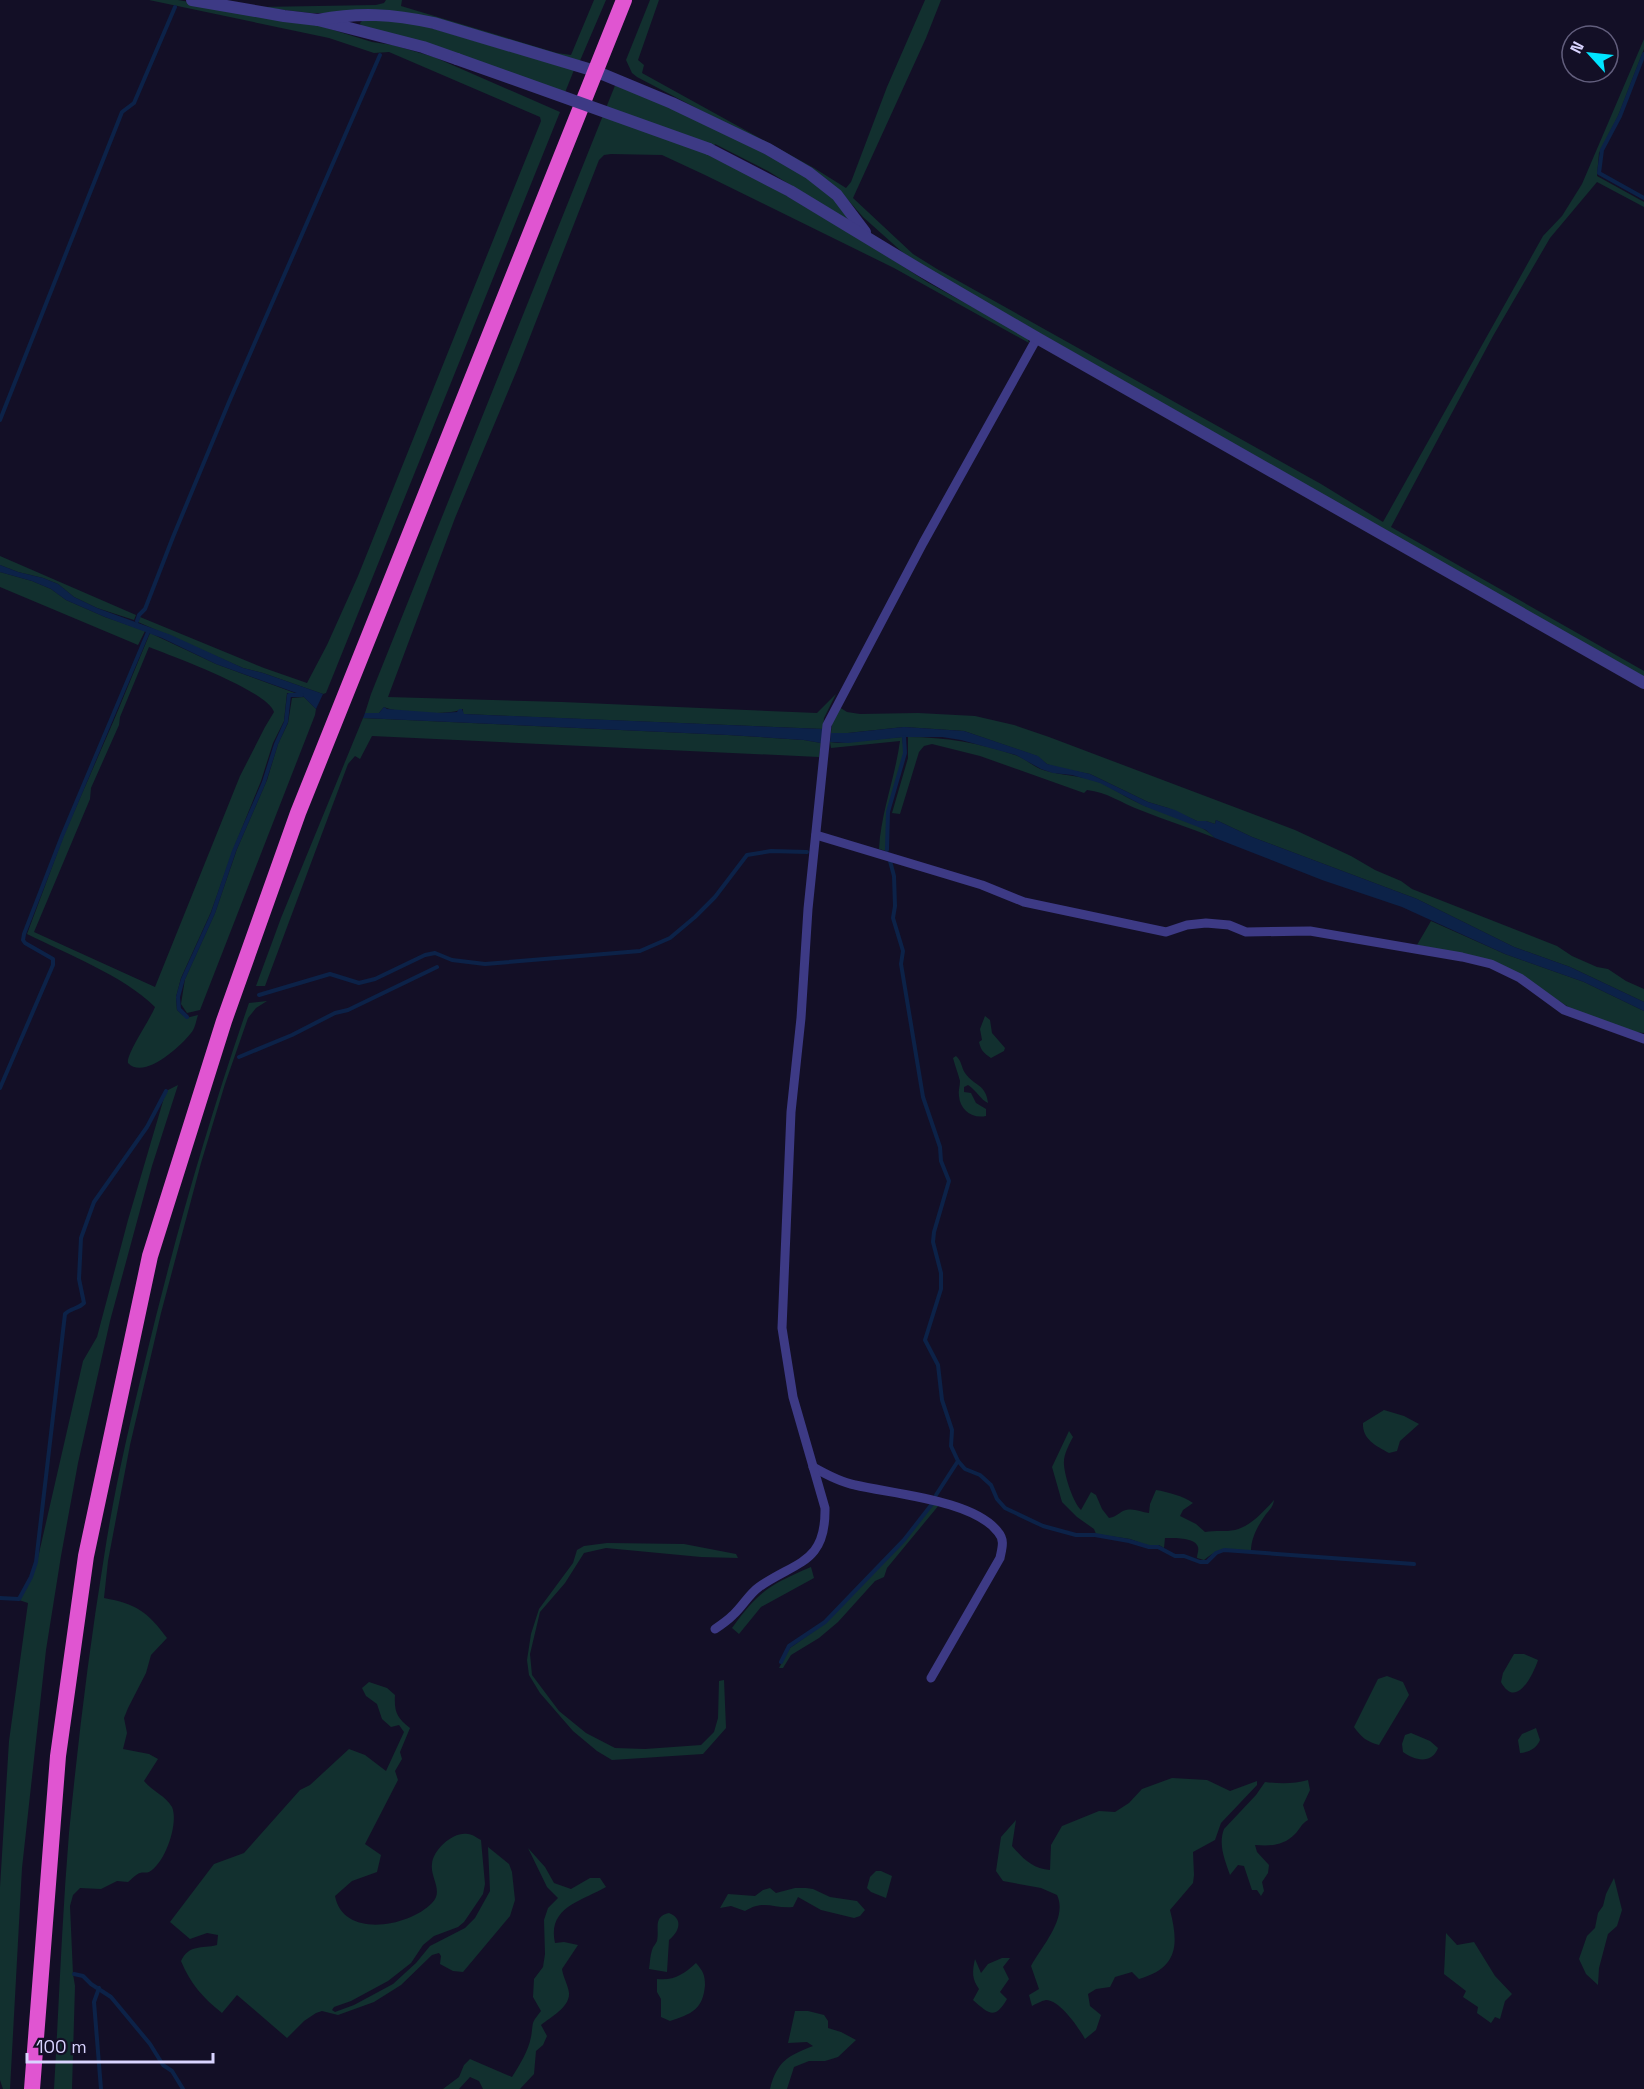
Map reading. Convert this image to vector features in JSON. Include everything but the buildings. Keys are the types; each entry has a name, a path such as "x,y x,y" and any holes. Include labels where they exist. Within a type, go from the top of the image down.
{"highway":[{"path":"32,2089 58,1756 86,1556 150,1256 224,1021 298,813 624,0"}],"street":[{"path":"192,0 318,20 423,46 709,149 790,191 1037,338 1644,682"},
{"path":"318,20 367,14 409,18 434,23 595,71 683,108 768,149 808,173 837,195 870,238"},
{"path":"715,1629 733,1615 757,1588 796,1567 817,1549 826,1524 825,1508 793,1397 782,1328 791,1112 827,725 918,553 1037,338"},
{"path":"816,835 982,885 1024,902 1166,932 1187,925 1206,923 1229,925 1246,932 1310,931 1416,948 1491,964 1520,978 1564,1010 1644,1039"},
{"path":"813,1467 833,1478 854,1485 962,1508 990,1524 999,1532 1003,1543 1000,1558 931,1678"}],"green space":[{"path":"149,0 178,0 314,24 372,42 393,45 434,57 560,112 326,693 323,694 243,668 138,622 140,617 264,668 307,683 358,576 541,121 540,117 389,52 374,53 329,38"},
{"path":"386,0 402,0 401,6 557,53 571,55 594,0 606,0 579,63 474,32 334,13 311,13 259,7 376,5"},
{"path":"650,0 659,0 638,60 644,65 642,73 846,188 851,182 887,87 925,0 941,0 853,198 913,254 937,269 1321,484 1383,522 1543,236 1562,216 1582,184 1644,39 1644,49 1618,116 1599,153 1597,176 1644,202 1644,207 1597,182 1550,238 1493,336 1391,527 1644,671 1644,678 910,259 863,217 841,192 765,144 637,77 632,73 626,60"},
{"path":"363,20 404,20 574,70 564,95 361,27 360,23"},
{"path":"616,83 684,113 793,168 831,195 848,217 847,220 768,171 715,144 710,156 760,180 870,245 927,282 1027,337 1029,343 894,268 662,155 604,155 599,160 517,370 455,518 388,697 817,713 836,694 824,718 823,729 463,714 463,709 424,713 384,707 379,713 365,713"},
{"path":"0,556 136,615 134,620 97,608 74,597 58,584 0,565"},
{"path":"0,572 32,581 51,589 66,600 145,631 138,645 0,587"},
{"path":"150,633 216,664 295,693 287,693 284,721 273,743 261,781 211,912 181,978 176,997 177,1010 186,1018 198,1015 194,1027 186,1039 170,1053 152,1065 143,1067 135,1067 128,1063 128,1059 155,1007 128,985 27,934 64,835","holes":["149,647 238,685 255,694 274,712 240,776 155,987 34,932 90,799 91,788 119,725 120,717"]},
{"path":"304,697 316,709 315,715 200,1010 187,1013 181,1004 185,979 215,913 237,849 267,780 278,744 288,723 292,698"},
{"path":"839,707 847,712 860,714 918,713 975,716 1014,725 1049,737 1295,830 1401,881 1412,889 1557,946 1572,956 1597,967 1608,969 1644,989 1644,1002 1570,967 1514,947 1417,899 1252,837 1216,820 1215,824 1197,821 1148,802 1090,774 1058,768 1047,764 1037,756 964,731 904,727 831,733"},
{"path":"363,718 728,735 821,743 819,757 372,736 360,759 355,756 348,764 265,986 256,986 281,918"},
{"path":"902,737 904,753 887,813 886,851 879,849 880,835 900,741 831,748 830,742"},
{"path":"908,737 976,744 1019,756 1043,770 1094,780 1139,804 1202,828 1215,838 1101,793 1087,790 1084,793 980,756 932,744 924,746 919,752 900,814 892,813 908,758"},
{"path":"1431,921 1505,954 1584,982 1644,1011 1644,1033 1634,1032 1572,1009 1490,960 1417,945"},
{"path":"267,1001 256,1008 248,1018 201,1163 161,1313 130,1445 108,1561 104,1598 125,1603 140,1610 167,1638 151,1655 146,1673 124,1718 127,1733 123,1749 149,1754 158,1759 144,1781 172,1807 174,1823 169,1843 155,1868 138,1874 128,1882 117,1881 101,1889 80,1888 73,1895 70,1906 75,1986 72,2089 54,2089 64,1897 72,1798 93,1626 117,1483 133,1410 192,1181 249,1003"},
{"path":"985,1016 990,1020 992,1033 1005,1048 1004,1051 991,1058 983,1052 979,1042 982,1040 980,1029"},
{"path":"956,1056 968,1077 985,1092 988,1103 968,1085 964,1087 964,1092 971,1093 976,1103 986,1109 986,1116 972,1115 964,1109 960,1101 960,1081 953,1058"},
{"path":"178,1085 152,1166 110,1321 78,1463 61,1556 46,1650 22,1868 10,2089 3,2089 0,2080 0,1887 9,1741 28,1603 19,1600 32,1577 37,1562 83,1361 97,1337 166,1091"},
{"path":"1384,1410 1404,1416 1419,1424 1400,1441 1397,1451 1389,1453 1367,1438 1363,1429 1363,1423"},
{"path":"1069,1431 1073,1437 1064,1458 1064,1465 1072,1495 1081,1510 1091,1492 1096,1495 1109,1518 1127,1510 1149,1513 1156,1490 1185,1498 1193,1503 1183,1510 1180,1516 1196,1524 1205,1532 1228,1531 1235,1530 1257,1518 1274,1500 1255,1533 1251,1551 1220,1551 1204,1560 1197,1558 1198,1547 1189,1540 1165,1538 1164,1548 1159,1545 1149,1546 1130,1539 1096,1534 1094,1529 1062,1502 1052,1467"},
{"path":"933,1505 939,1505 887,1568 884,1577 875,1581 838,1622 819,1638 791,1655 783,1668 779,1668 790,1648 827,1622 905,1541"},
{"path":"607,1543 684,1544 736,1554 738,1558 606,1548 584,1553 565,1583 540,1612 530,1654 532,1675 559,1711 586,1733 615,1748 645,1749 701,1745 714,1732 718,1718 719,1681 724,1680 726,1728 703,1754 612,1760 573,1731 540,1693 529,1675 527,1660 531,1634 539,1609 573,1563 577,1550 584,1546"},
{"path":"811,1567 814,1578 761,1607 739,1634 732,1628 750,1605 766,1590"},
{"path":"1514,1654 1524,1654 1538,1660 1528,1681 1518,1691 1512,1692 1507,1690 1501,1682 1503,1673"},
{"path":"1387,1676 1403,1682 1409,1695 1379,1745 1365,1739 1354,1727 1378,1679"},
{"path":"369,1682 387,1688 395,1695 397,1714 410,1728 400,1752 402,1759 395,1771 398,1780 365,1844 381,1855 377,1872 352,1881 335,1896 341,1910 350,1919 378,1925 393,1923 422,1911 432,1903 437,1894 432,1869 433,1858 445,1842 462,1834 481,1840 485,1884 483,1894 458,1927 434,1936 423,1945 411,1963 388,1981 332,2010 335,2012 354,2005 393,1984 416,1963 430,1946 465,1928 475,1918 490,1891 488,1847 509,1864 515,1900 510,1916 463,1972 453,1971 440,1964 439,1953 432,1955 401,1985 374,2002 338,2015 322,2011 316,2013 287,2038 237,1995 222,2013 209,2002 193,1983 181,1961 188,1952 196,1948 217,1945 218,1935 207,1933 190,1939 170,1922 214,1864 244,1853 300,1790 310,1785 349,1749 365,1755 386,1771 404,1732 399,1725 391,1727 382,1719 377,1704 366,1696 362,1688"},
{"path":"1536,1728 1540,1740 1532,1750 1520,1753 1518,1740 1522,1734"},
{"path":"1411,1733 1430,1741 1438,1748 1432,1757 1418,1759 1403,1752 1402,1744 1405,1735"},
{"path":"1172,1778 1207,1780 1230,1791 1257,1781 1257,1785 1221,1823 1215,1840 1193,1852 1193,1883 1170,1910 1174,1944 1168,1962 1162,1969 1139,1979 1132,1972 1115,1977 1110,1987 1096,1989 1088,1994 1090,2006 1101,2015 1096,2030 1085,2039 1063,2009 1051,2001 1046,2000 1032,2006 1029,1995 1039,1989 1031,1966 1057,1922 1059,1904 1057,1895 1041,1888 1003,1881 996,1871 1001,1837 1016,1820 1012,1846 1038,1868 1050,1870 1051,1845 1062,1826 1099,1811 1115,1812 1129,1803 1142,1789"},
{"path":"1308,1780 1310,1790 1303,1805 1308,1820 1286,1841 1272,1845 1255,1845 1257,1852 1269,1865 1268,1873 1262,1882 1264,1891 1261,1896 1257,1890 1252,1890 1244,1866 1238,1865 1230,1875 1222,1847 1224,1829 1265,1782 1287,1783"},
{"path":"528,1848 545,1867 554,1883 571,1889 590,1878 600,1878 606,1887 568,1907 556,1921 555,1943 578,1945 562,1969 569,1993 568,1998 559,2011 541,2025 547,2036 543,2045 536,2051 534,2074 520,2089 483,2089 479,2081 470,2077 459,2089 443,2089 459,2077 464,2065 470,2059 512,2077 526,2053 533,2023 541,2011 533,1997 534,1979 543,1967 544,1920 548,1908 558,1898 547,1887"},
{"path":"876,1871 892,1876 886,1898 867,1888 870,1877"},
{"path":"1614,1878 1622,1910 1617,1926 1608,1934 1599,1968 1598,1985 1586,1974 1579,1959 1587,1936 1595,1928 1598,1913"},
{"path":"770,1888 776,1893 795,1888 813,1889 830,1897 857,1901 865,1910 860,1916 854,1918 821,1910 798,1897 793,1907 764,1905 745,1911 731,1906 720,1908 728,1894 755,1896"},
{"path":"669,1913 677,1919 678,1926 669,1940 667,1972 649,1969 651,1952 658,1937 660,1917"},
{"path":"1446,1933 1457,1945 1474,1942 1495,1976 1512,1994 1505,2001 1500,2019 1495,2017 1491,2023 1477,2013 1478,2007 1463,1997 1466,1991 1444,1974"},
{"path":"1002,1958 1010,1958 1003,1967 1009,1979 1000,1992 1007,1999 999,2010 992,2013 973,2000 979,1989 974,1979 974,1964 975,1959 981,1973 988,1964"},
{"path":"696,1963 703,1973 705,1982 699,2006 690,2013 670,2021 661,2017 661,1999 657,1992 657,1979 678,1976"},
{"path":"795,2011 824,2015 828,2021 828,2028 856,2040 838,2057 825,2061 809,2061 794,2067 787,2089 770,2089 776,2072 785,2061 813,2046 807,2042 788,2043"}],"water":[{"path":"0,565 58,584 74,597 97,608 171,635 243,668 323,694 316,709 302,695 216,664 162,638 66,600 51,589 32,581 0,572"},
{"path":"384,707 441,713 457,712 462,709 464,714 823,729 821,743 728,735 363,718 365,713 379,713"},
{"path":"904,727 964,731 1038,756 1047,764 1090,774 1148,802 1175,810 1197,821 1215,824 1216,820 1252,837 1417,899 1514,947 1570,967 1644,1002 1644,1011 1584,982 1505,954 1402,907 1322,880 1215,838 1206,830 1144,806 1100,783 1041,769 1016,755 942,737 904,737 848,743 830,742 831,733"}],"waterway":[{"path":"0,420 122,112 134,103 175,7"},
{"path":"1644,54 1620,116 1602,150 1599,173 1644,198"},
{"path":"137,621 145,609 229,402 380,55"},
{"path":"0,1088 53,965 53,959 25,943 24,934 62,836 148,632"},
{"path":"187,1017 179,1009 178,997 183,979 213,913 234,851 264,782 276,744 286,722 289,695 302,695"},
{"path":"887,850 888,812 905,753 904,737"},
{"path":"259,995 330,974 359,983 375,979 425,955 435,953 452,960 485,964 640,951 670,938 695,917 715,897 747,855 771,851 807,852"},
{"path":"890,861 894,876 893,918 903,951 901,964 923,1097 949,1181 933,1242 941,1273 941,1289 925,1340 938,1365 942,1400 952,1430 951,1446 958,1461 965,1469 980,1475 991,1485 997,1499 1005,1508 1043,1526 1076,1535 1095,1535 1158,1547 1175,1556 1184,1556 1200,1562 1207,1562 1216,1553 1224,1550 1414,1564"},
{"path":"239,1057 292,1035 335,1013 348,1010 437,967"},
{"path":"0,1598 19,1599 36,1562 65,1314 84,1303 79,1279 81,1238 94,1202 147,1127 166,1091"},
{"path":"936,1495 958,1461"},
{"path":"781,1662 789,1646 825,1622 904,1540 932,1504"},
{"path":"74,1974 83,1976 111,1997 150,2044 163,2065 172,2071 183,2089"},
{"path":"99,1988 94,2002 101,2089"}]}
